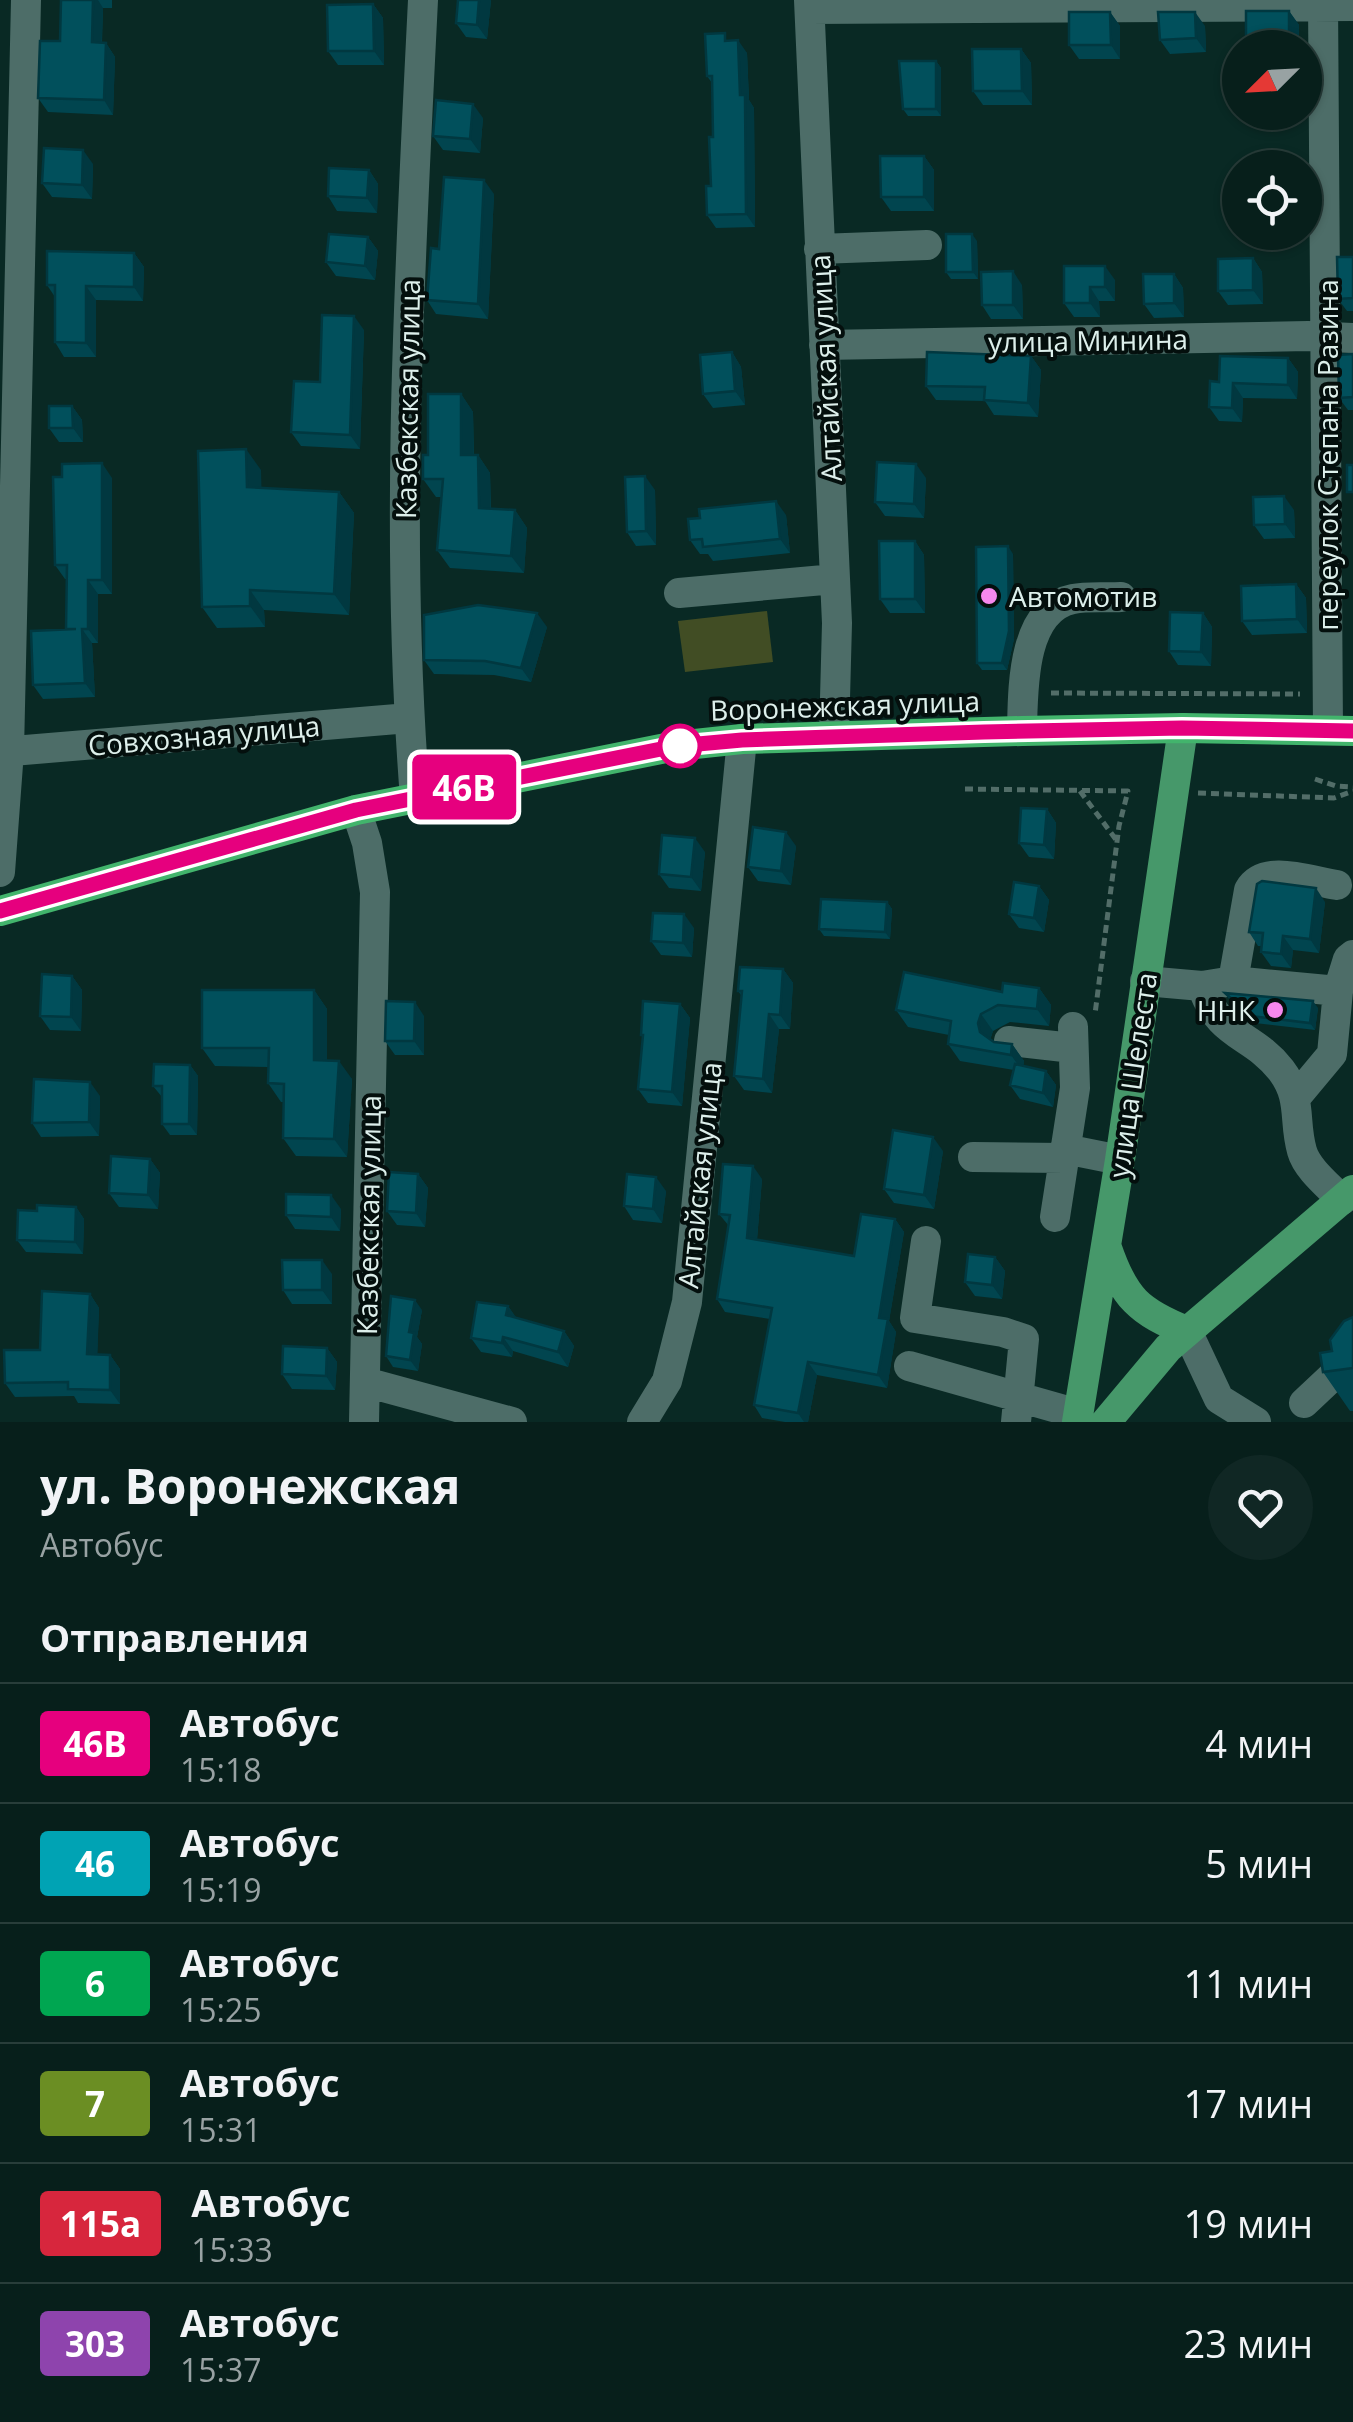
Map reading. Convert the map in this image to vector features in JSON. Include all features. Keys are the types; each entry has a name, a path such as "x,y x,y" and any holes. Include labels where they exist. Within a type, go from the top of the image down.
{"highway":[{"name":"Воронежская улица","path":"0,911 356,810 676,746 834,736 1022,731 1341,730"}],"main road":[{"name":"улица Шелеста","path":"1087,1419 1106,1245 1182,728"},
{"path":"1087,1419 1347,1195"},
{"path":"1106,1245 1117,1278 1130,1299 1149,1314 1187,1331"}],"street":[{"path":"0,872 26,0"},
{"name":"Казбекская улица","path":"415,798 408,718 403,449 423,0"},
{"path":"809,5 1333,4"},
{"name":"переулок Степана Разина","path":"1333,4 1340,338 1328,694 1341,730"},
{"name":"Алтайская улица","path":"809,5 835,579 834,736"},
{"path":"819,250 927,245"},
{"name":"улица Минина","path":"824,345 1340,338"},
{"path":"679,593 835,579"},
{"path":"1022,731 1026,658 1034,635 1060,604 1072,599 1121,597"},
{"name":"Совхозная улица","path":"4,752 408,718"},
{"name":"Алтайская улица","path":"642,1422 667,1381 687,1302 742,740"},
{"name":"Казбекская улица","path":"356,810 375,892 364,1422"},
{"path":"1233,981 1249,890 1255,879 1267,874 1337,885"},
{"path":"1296,1096 1332,1054 1338,991 1348,959 1353,955"},
{"path":"1146,981 1202,986 1233,981 1338,991"},
{"path":"1202,986 1213,1014 1281,1070 1296,1096 1303,1154 1347,1195"},
{"path":"1008,1041 1080,1030 1075,1088 1054,1217"},
{"path":"973,1156 1065,1153 1120,1160"},
{"path":"926,1241 915,1318 1024,1338 1017,1408"},
{"path":"1187,1331 1219,1400 1256,1422"},
{"path":"1304,1404 1353,1357"},
{"path":"909,1366 1017,1408 1087,1419"},
{"path":"365,1382 512,1422"}],"path":[{"path":"1023,693 1328,694"},
{"path":"1315,779 1353,789"},
{"path":"965,789 1334,798 1353,789"},
{"path":"1080,791 1117,841"},
{"path":"1080,1030 1128,792"}],"green space":[{"path":"767,611 773,662 685,672 678,621"}],"building":[{"path":"61,0 93,0 92,42 106,43 104,100 38,98 40,41 60,41"},
{"path":"458,0 479,0 477,25 456,23"},
{"path":"373,4 374,51 328,51 327,5"},
{"path":"1246,11 1289,11 1289,30 1246,30"},
{"path":"1069,12 1110,12 1111,45 1069,45"},
{"path":"1158,12 1195,12 1196,38 1160,40"},
{"path":"725,33 725,41 738,40 740,95 745,95 746,214 707,215 706,186 711,186 709,137 713,137 712,76 707,76 705,34"},
{"path":"972,49 1021,49 1022,91 973,91"},
{"path":"899,61 936,61 936,109 903,109"},
{"path":"436,100 473,104 470,139 433,136"},
{"path":"44,148 83,150 82,185 42,183"},
{"path":"880,156 924,156 924,197 881,197"},
{"path":"329,168 369,170 367,198 328,196"},
{"path":"444,177 484,180 478,304 427,300 431,248 439,249"},
{"path":"329,234 368,237 365,266 326,262"},
{"path":"946,234 972,234 973,272 946,272"},
{"path":"47,251 134,253 134,287 86,286 86,343 55,342 55,285 47,285"},
{"path":"1337,257 1353,257 1353,298 1338,299"},
{"path":"1253,258 1253,290 1218,291 1218,259"},
{"path":"1064,266 1105,266 1105,287 1090,287 1090,303 1064,303"},
{"path":"1013,271 1013,305 982,305 981,272"},
{"path":"1143,274 1174,274 1174,303 1144,304"},
{"path":"322,315 354,316 350,435 291,432 294,381 320,382"},
{"path":"732,352 735,391 703,394 700,355"},
{"path":"927,352 1031,356 1028,403 984,400 985,387 926,386"},
{"path":"1353,354 1353,397 1339,398 1338,355"},
{"path":"1220,356 1288,358 1288,385 1233,383 1232,408 1209,407 1210,381 1219,382"},
{"path":"428,394 461,394 461,455 478,455 479,508 515,510 511,556 437,550 443,479 423,479 423,455 428,455"},
{"path":"49,406 72,406 73,428 49,428"},
{"path":"246,449 247,487 339,492 334,594 250,590 250,606 202,607 198,451"},
{"path":"877,462 916,464 914,504 875,502"},
{"path":"102,463 102,580 88,580 88,629 82,629 85,683 33,685 31,631 76,629 66,629 67,565 55,565 53,477 62,477 62,464"},
{"path":"1347,465 1353,465 1353,492 1347,492"},
{"path":"645,476 646,531 627,532 625,477"},
{"path":"1284,496 1285,524 1254,525 1253,497"},
{"path":"776,501 780,539 703,547 702,539 690,540 688,519 700,518 699,509"},
{"path":"879,541 915,541 915,599 880,599"},
{"path":"1008,546 1009,631 1002,663 977,663 976,547"},
{"path":"1296,584 1297,619 1242,621 1241,586"},
{"path":"478,605 537,613 521,668 485,661 424,660 424,615"},
{"path":"1170,612 1203,613 1201,652 1169,651"},
{"path":"1021,808 1047,809 1044,845 1019,843"},
{"path":"753,827 786,832 781,871 748,867"},
{"path":"662,835 695,838 691,877 659,874"},
{"path":"1262,881 1316,888 1310,939 1283,936 1281,954 1261,952 1263,933 1249,932 1257,884"},
{"path":"1014,882 1039,886 1034,918 1009,914"},
{"path":"821,899 887,902 885,932 819,929"},
{"path":"653,913 684,914 683,943 651,941"},
{"path":"740,967 783,969 780,1015 769,1014 763,1079 734,1076 742,991 738,991"},
{"path":"904,972 1002,992 1003,983 1039,988 1037,1009 998,1005 981,1014 980,1032 994,1042 1012,1044 1011,1055 948,1044 951,1021 896,1010"},
{"path":"42,974 72,976 71,1017 40,1016"},
{"path":"202,990 314,990 314,1060 339,1061 334,1139 283,1138 284,1084 268,1083 269,1048 202,1048"},
{"path":"1225,993 1313,1001 1310,1023 1250,1016"},
{"path":"386,1001 415,1002 414,1041 385,1041"},
{"path":"643,1001 680,1004 672,1092 638,1089"},
{"path":"154,1064 190,1065 189,1124 162,1124 162,1086 153,1086"},
{"path":"1015,1064 1046,1071 1043,1093 1010,1085"},
{"path":"34,1079 90,1082 89,1122 32,1123"},
{"path":"893,1130 933,1137 924,1195 884,1189"},
{"path":"111,1156 150,1159 148,1195 109,1193"},
{"path":"723,1164 753,1166 747,1238 854,1256 861,1214 895,1219 879,1318 888,1319 878,1375 808,1362 798,1413 754,1405 772,1308 717,1299 730,1215 719,1214"},
{"path":"389,1172 418,1174 416,1213 387,1211"},
{"path":"627,1174 656,1177 653,1209 624,1206"},
{"path":"286,1194 331,1195 331,1217 286,1215"},
{"path":"37,1205 76,1207 75,1242 17,1240 18,1210 37,1211"},
{"path":"968,1254 995,1257 992,1285 965,1282"},
{"path":"282,1260 322,1260 322,1290 283,1290"},
{"path":"42,1291 90,1294 87,1354 110,1355 110,1390 68,1389 68,1382 5,1383 4,1350 40,1350"},
{"path":"391,1296 415,1300 409,1332 414,1333 410,1360 386,1356"},
{"path":"477,1302 508,1306 506,1315 564,1331 558,1352 503,1337 502,1343 471,1338"},
{"path":"1353,1317 1353,1368 1323,1372 1320,1353 1332,1351 1330,1340 1344,1321"},
{"path":"283,1346 327,1348 326,1376 282,1374"}],"bus line":[{"name":"46В","path":"0,911 356,810 676,746 984,732 1182,728 1353,731"}],"place":[{"name":"Автомотив","path":"989,596"},
{"name":"ННК","path":"1275,1010"}]}
